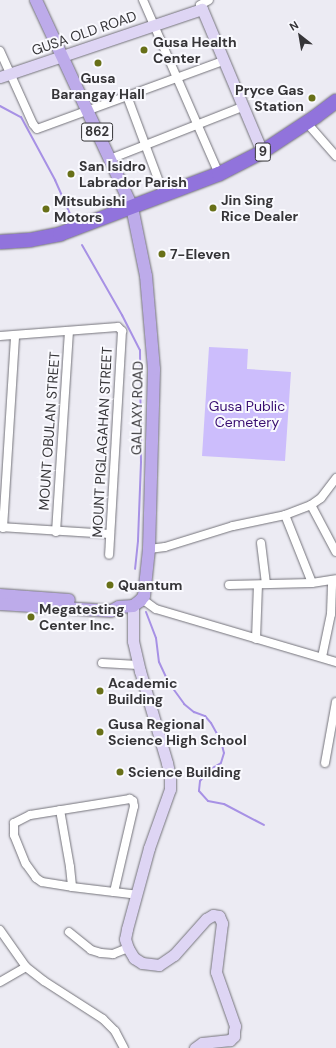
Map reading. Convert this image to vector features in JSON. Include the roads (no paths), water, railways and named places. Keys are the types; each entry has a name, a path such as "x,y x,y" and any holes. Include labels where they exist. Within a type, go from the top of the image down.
{"highway":[{"name":"9","path":"0,242 30,240 60,234 219,174 262,152 307,123 336,100"}],"main road":[{"name":"862","path":"36,0 132,207"},
{"name":"GUSA OLD ROAD","path":"5,76 153,25 200,5"},
{"path":"200,5 262,152"},
{"name":"GALAXY ROAD","path":"132,207 146,276 154,369 149,549 146,589 138,602"},
{"path":"0,594 112,603 119,607"},
{"path":"0,604 111,611 119,607 138,602 133,640 138,665 170,776 170,789 149,848 137,895 125,933 128,948 134,958 142,963 159,965 174,955 206,919 213,915 219,916 222,923 216,972 235,1026 234,1036 230,1040 202,1043 195,1048"}],"street":[{"path":"143,0 219,174"},
{"path":"200,5 209,0"},
{"path":"0,51 5,76 35,128 88,111 223,61"},
{"path":"127,96 164,195"},
{"path":"110,159 242,107"},
{"path":"307,123 336,156"},
{"name":"MOUNT PIGLAGAHAN STREET","path":"69,332 118,327 122,331 109,555"},
{"path":"0,336 69,332"},
{"name":"MOUNT OBULAN STREET","path":"56,532 69,332"},
{"path":"16,335 2,528 110,534"},
{"path":"149,549 165,547 233,526 285,515 311,505 321,498 336,478"},
{"path":"311,505 336,552"},
{"path":"285,515 312,583"},
{"path":"256,639 262,585 261,543"},
{"path":"229,585 312,583 334,580 331,614 322,657"},
{"path":"138,602 152,608 336,662"},
{"path":"102,663 138,665"},
{"path":"325,763 336,702"},
{"path":"114,892 134,806 133,801 130,799 30,815 18,819 13,826 14,835 26,864 36,878 42,882 72,887 137,895"},
{"path":"60,810 72,887"},
{"path":"0,930 26,967 44,981 103,1018 115,1031 124,1048"},
{"path":"69,932 91,950 100,953 113,954 128,948"},
{"path":"0,982 26,967"}],"waterway":[{"path":"0,106 21,117 55,180 70,214"},
{"path":"82,245 140,350 141,462 138,541 135,569"},
{"path":"133,591 134,582"},
{"path":"146,612 156,638 159,662 169,683 184,704 194,712 205,716 211,723 221,741 224,753 221,763 209,770 200,781 199,791 208,801 224,804 264,825"}],"place":[{"name":"Gusa Health Center","path":"144,50"},
{"name":"Gusa Barangay Hall","path":"98,63"},
{"name":"Pryce Gas Station","path":"312,98"},
{"name":"San Isidro Labrador Parish","path":"71,174"},
{"name":"Jin Sing Rice Dealer","path":"213,208"},
{"name":"Mitsubishi Motors","path":"46,209"},
{"name":"7-Eleven","path":"162,254"},
{"name":"Quantum","path":"110,585"},
{"name":"Megatesting Center Inc.","path":"31,617"},
{"name":"Academic Building","path":"100,691"},
{"name":"Gusa Regional Science High School","path":"100,732"},
{"name":"Science Building","path":"120,772"}],"park label":[{"name":"Gusa Public Cemetery","path":"247,414"}]}
